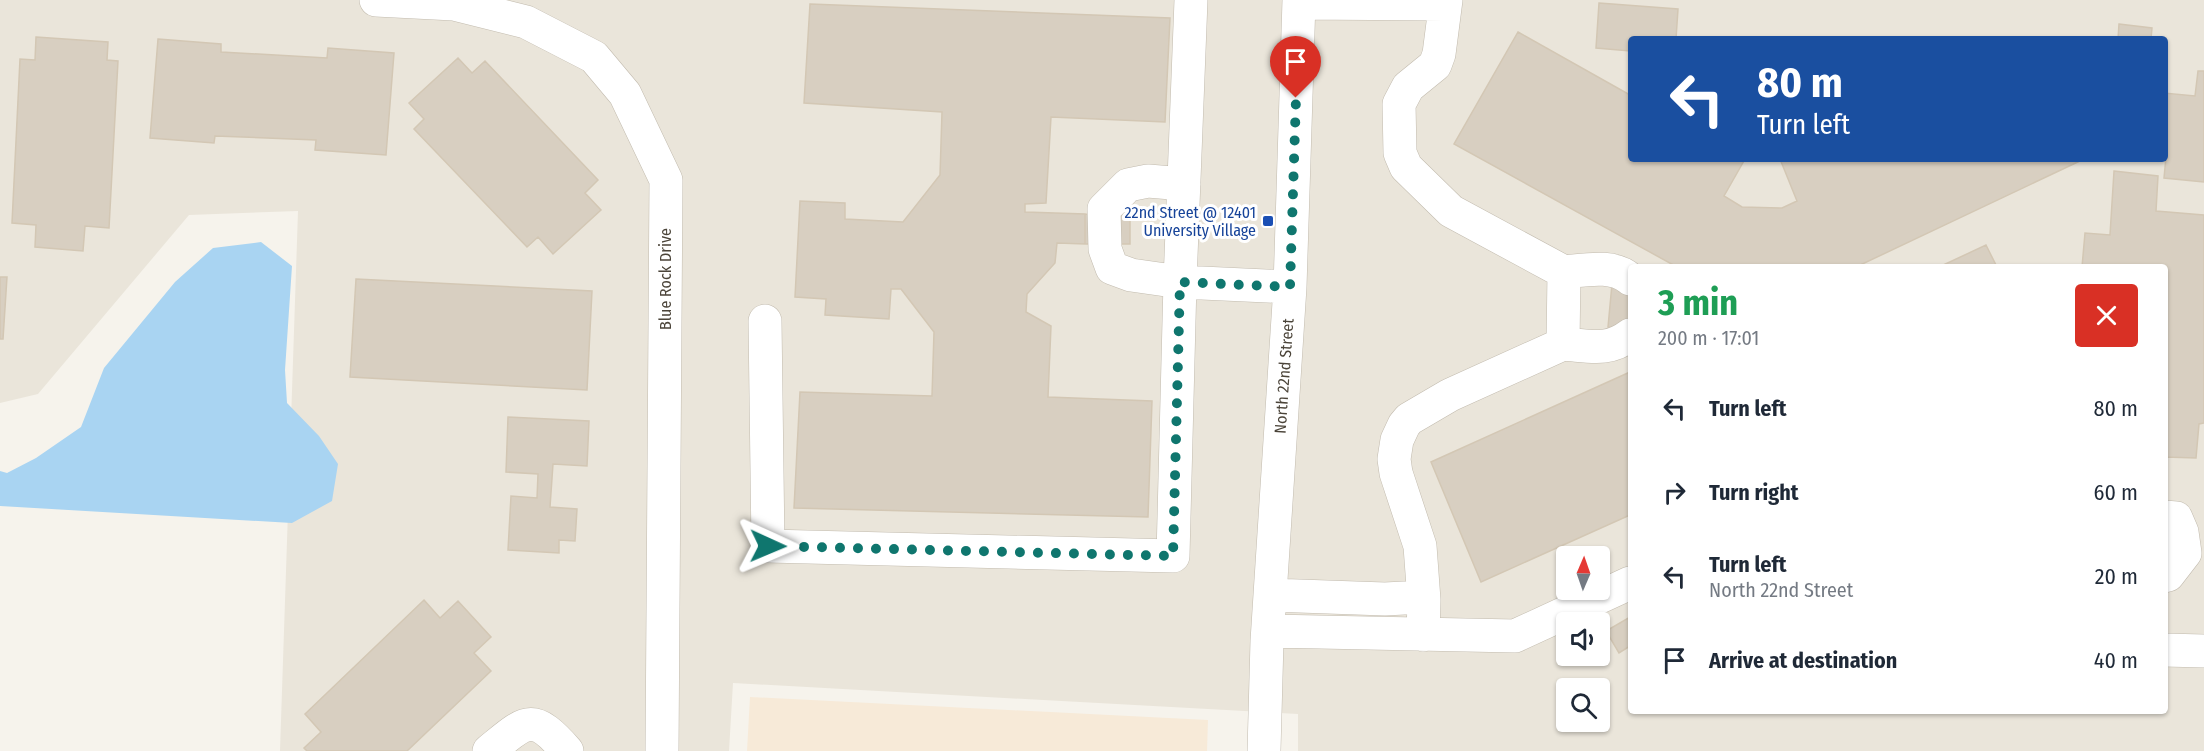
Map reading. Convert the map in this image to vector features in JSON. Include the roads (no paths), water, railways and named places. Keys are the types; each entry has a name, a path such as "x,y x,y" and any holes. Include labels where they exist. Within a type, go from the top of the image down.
{"street":[{"name":"Blue Rock Drive","path":"376,0 454,4 526,22 594,57 625,94 666,180 662,751"},
{"path":"765,321 768,546 1173,556 1180,282 1191,0"},
{"path":"1299,1 1445,2 1439,54 1435,65 1408,87 1399,104 1400,153 1406,167 1451,211 1564,272 1591,269 1613,270 1628,278"},
{"name":"North 22nd Street","path":"1264,751 1270,595 1290,287 1299,1"},
{"path":"1184,184 1148,181 1128,185 1104,209 1105,249 1112,268 1131,275 1180,282 1290,287"},
{"path":"1563,344 1564,272"},
{"path":"1424,635 1420,546 1396,473 1394,459 1397,440 1404,425 1409,419 1450,395 1563,344 1604,348 1619,344 1628,337"},
{"path":"2168,518 2176,519 2182,532 2185,553 2168,575"},
{"path":"1268,631 1515,636 1628,584"},
{"path":"1270,595 1385,599 1423,597"},
{"path":"2168,650 2204,651"},
{"path":"489,751 518,728 529,724 540,726 550,733 567,751"}],"water":[{"path":"261,242 292,266 285,370 287,403 319,436 338,464 332,501 292,523 0,506 0,471 7,473 36,458 81,427 104,368 175,282 213,248"}],"place":[{"name":"22nd Street @ 12401 University Village","path":"1268,221"}]}
